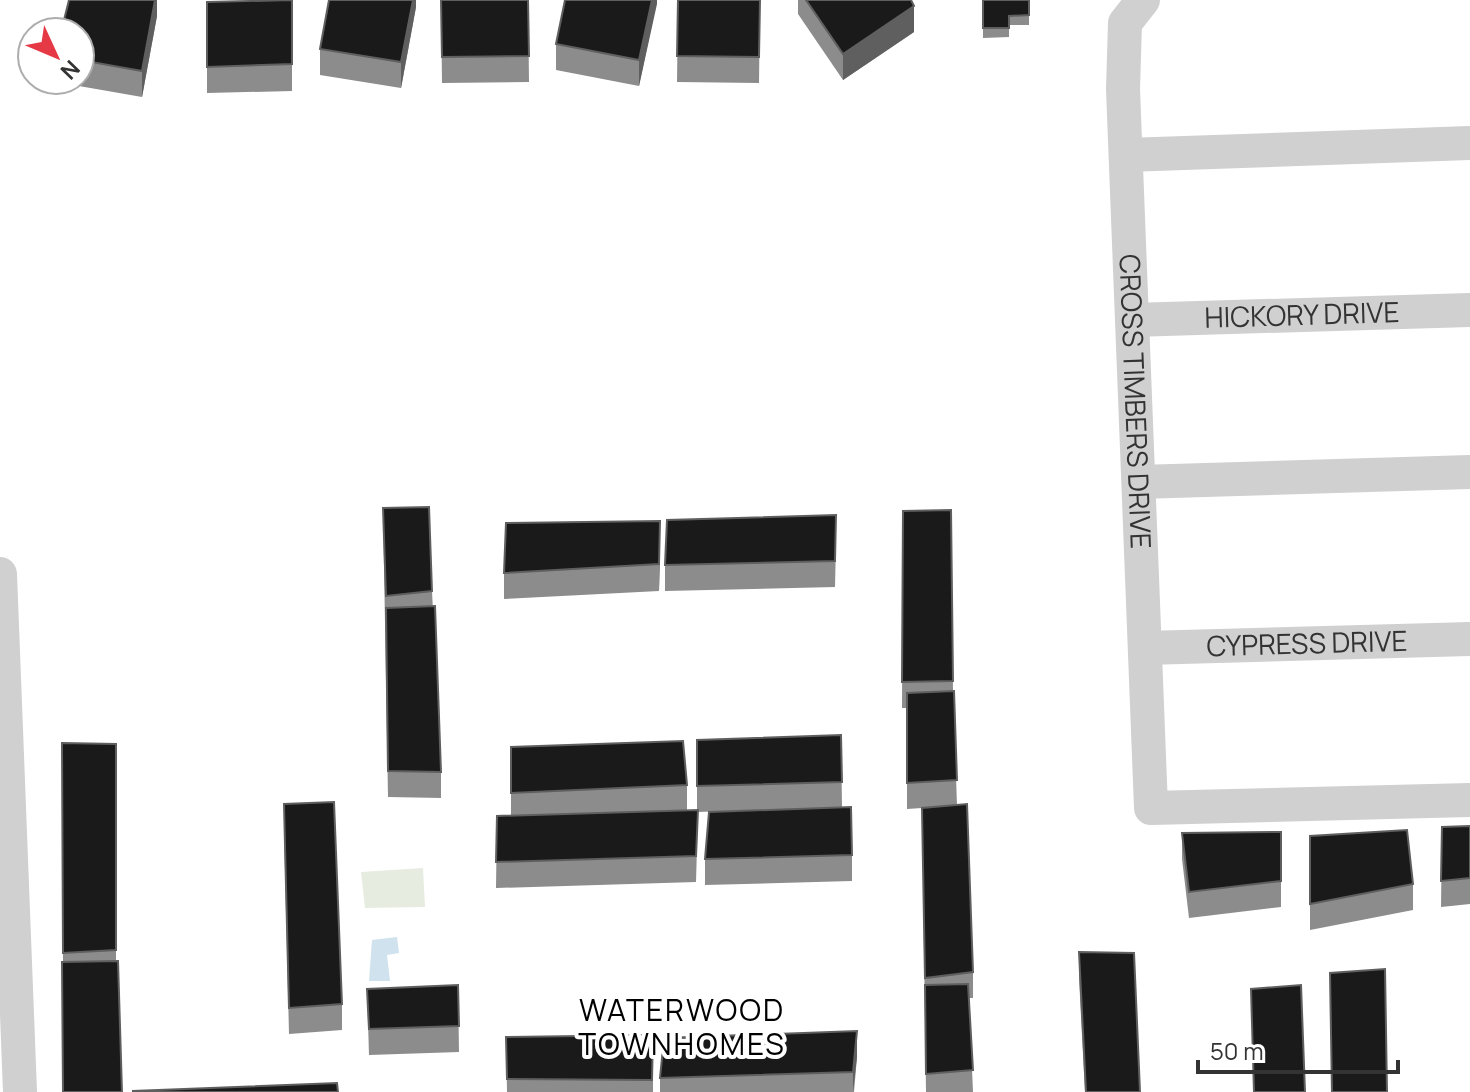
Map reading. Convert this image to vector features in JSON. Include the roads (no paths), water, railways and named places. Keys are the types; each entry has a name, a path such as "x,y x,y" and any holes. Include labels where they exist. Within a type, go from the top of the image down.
{"street":[{"name":"CROSS TIMBERS DRIVE","path":"1143,0 1125,23 1123,89 1151,808 1470,800"},
{"path":"1126,155 1470,143"},
{"name":"HICKORY DRIVE","path":"1132,320 1470,310"},
{"path":"1139,482 1470,472"},
{"path":"0,574 20,1092"},
{"name":"CYPRESS DRIVE","path":"1145,648 1470,639"}],"water":[{"path":"397,937 399,953 387,955 390,981 369,981 372,940"}],"district":[{"name":"WATERWOOD TOWNHOMES","path":"682,1028"}]}
